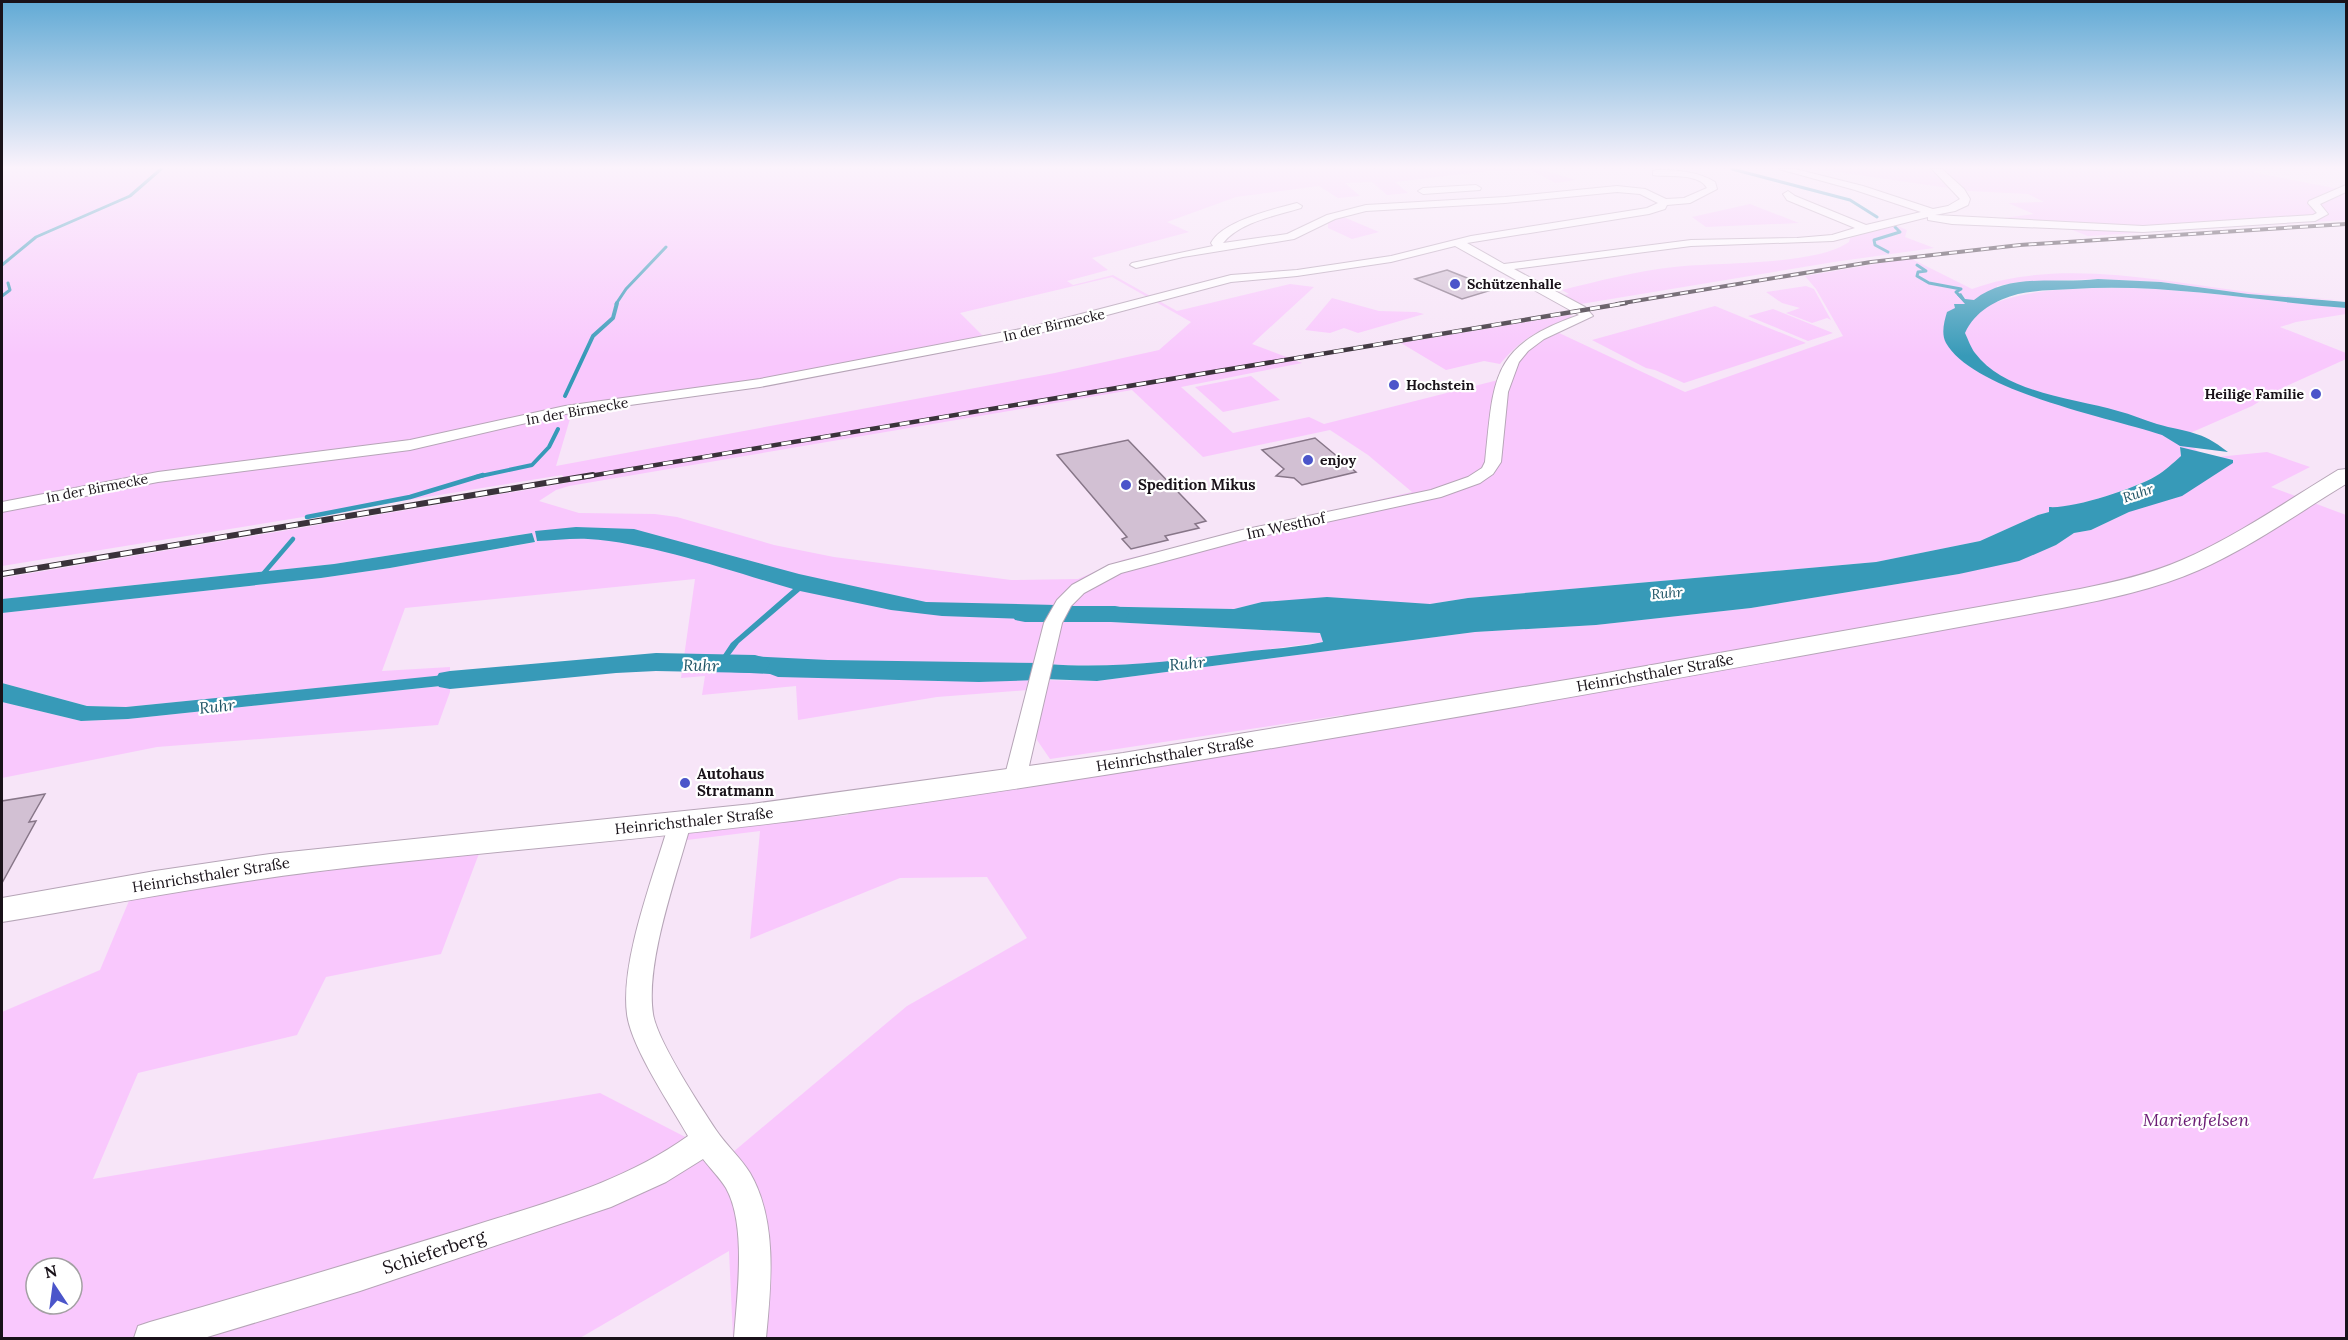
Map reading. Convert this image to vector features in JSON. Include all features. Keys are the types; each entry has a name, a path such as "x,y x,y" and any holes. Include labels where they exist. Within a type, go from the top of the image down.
{"main road":[{"name":"Heinrichsthaler Straße","path":"2,910 184,878 302,862 680,823 1015,779 1374,722 2090,595 2140,583 2192,564 2246,535 2334,482"}],"street":[{"path":"1220,248 1218,240 1229,232"},
{"path":"1136,265 1290,237 1302,232"},
{"name":"In der Birmecke","path":"2,507 158,477 410,445 565,410 782,379 1032,332 1231,279 1297,273 1397,258 1456,242 1521,232"},
{"path":"1456,242 1504,267 1691,243 1820,240 1859,232"},
{"name":"Im Westhof","path":"1015,779 1051,632 1063,604 1078,589 1095,579 1138,561 1242,535 1435,494 1459,486 1488,471 1493,462 1503,377 1509,364 1539,336 1587,316 1581,310 1504,267"},
{"path":"680,823 644,952 640,976 640,1015 652,1047 706,1140 739,1182 750,1215 755,1263 750,1338"},
{"name":"Schieferberg","path":"150,1338 315,1290 623,1188 666,1169 706,1140"}],"green space":[{"name":"Marienfelsen","path":"2,232 1188,232 1092,258 1108,270 1067,281 1073,285 1113,275 1177,311 1290,284 1314,287 1252,344 1302,363 1181,387 1233,433 1309,417 1324,424 1510,377 1519,361 1529,350 1557,332 1685,392 1843,336 1816,289 1805,276 1910,258 1972,289 2005,280 2076,273 2149,278 2255,293 2346,301 2248,294 2161,282 2098,279 2019,282 1997,286 1997,302 2016,296 2063,289 2142,288 2346,308 2346,314 2296,322 2280,327 2346,353 2346,359 2282,388 2252,406 2181,437 2199,452 2180,447 2181,456 2163,472 2146,481 2087,501 2049,508 2049,512 1980,541 1876,562 1468,598 1430,604 1262,602 1234,609 1077,606 1074,620 1320,633 1323,642 1151,663 1082,666 1048,664 1043,680 1097,681 1475,632 1596,625 1751,608 1959,574 2056,545 2074,533 2091,530 2233,459 2217,457 2267,452 2310,467 2271,487 2346,515 2346,1338 733,1338 729,1251 580,1338 2,1338 2,1012 100,970 131,896 315,867 480,851 441,954 326,977 297,1035 138,1073 93,1179 600,1093 726,1158 907,1006 1027,938 987,877 900,878 750,939 760,831 679,841 688,833 848,815 849,811 1354,733 1343,715 1050,759 1037,740 1038,697 1028,690 937,697 798,720 796,686 702,695 705,676 681,678 695,579 405,608 382,671 450,667 450,675 126,707 87,706 2,683 2,613 321,578 536,542 531,533 334,564 2,599 2,578 567,483 562,475 2,566","holes":["1112,277 1191,322 1159,350 1055,373 556,466 572,412 769,385 990,343 960,313","1132,390 1203,457 1330,430 1368,455 1412,492 1122,560 1078,579 1011,580 834,557 774,545 677,517 655,514 579,513 539,501 556,490 569,486"]},
{"path":"1336,232 1379,232 1352,239"},
{"path":"1872,232 1907,232 1905,237 1934,248 1834,262 1581,304 1564,295 1569,294 1562,290 1660,269 1765,262 1813,255 1833,250 1849,242 1850,238"},
{"path":"2076,232 2160,232 2088,236"},
{"path":"1806,286 1814,289 1831,320 1827,318 1812,323 1786,313 1800,308 1782,303 1766,292"},
{"path":"1332,298 1379,311 1424,314 1358,333 1344,328 1330,333 1305,330"},
{"path":"1715,306 1806,343 1684,383 1646,368 1592,340"},
{"path":"1773,309 1833,333 1808,341 1748,316"},
{"path":"1569,315 1573,317 1541,330 1525,340 1500,364 1484,361 1446,370 1401,343"},
{"path":"1251,376 1280,400 1223,412 1195,387"},
{"path":"450,685 450,692 438,725 157,747 2,778 2,702 81,721 128,719"}],"water":[{"path":"2098,279 2161,282 2248,294 2346,302 2346,308 2142,288 2046,290 2018,294 1994,303 1974,318 1965,333 1974,351 1988,366 2022,386 2194,433 2228,452 2180,446 2162,435 2044,401 2012,389 1961,360 1944,339 1943,328 1947,312 1955,308 1954,304 1965,304 1957,295 1961,293 1965,299 1974,300 1988,291 2018,282"},
{"path":"2180,447 2233,460 2233,463 2182,496 2129,512 2091,530 2074,533 2056,545 2019,561 1959,574 1751,608 1596,625 1475,632 1097,681 1043,679 1048,664 1095,666 1142,663 1323,642 1320,633 1073,620 1076,606 1234,609 1262,602 1327,597 1430,604 1468,598 1876,562 1980,541 2049,512 2049,507 2072,505 2133,487 2169,467 2181,456"},
{"path":"576,527 634,529 799,574 926,602 1056,605 1051,620 942,616 891,610 800,591 739,643 730,655 828,660 1041,663 1037,680 979,682 778,677 770,674 712,671 720,655 723,655 731,643 793,589 638,546 588,539 537,541 535,531"},
{"path":"532,533 535,542 390,568 321,578 2,613 2,599 334,564"},
{"path":"494,670 491,679 450,685 128,719 81,721 2,702 2,683 87,706 126,707"}],"building":[{"name":"Schützenhalle","path":"1447,270 1495,289 1462,299 1415,279"},
{"name":"enjoy","path":"1315,438 1356,472 1302,485 1294,478 1276,476 1284,469 1262,450"},
{"name":"Spedition Mikus","path":"1128,440 1206,521 1195,524 1199,528 1165,536 1168,540 1131,549 1122,539 1127,537 1057,455"},
{"path":"45,794 29,822 36,821 2,883 2,801"}],"waterway":[{"path":"2,265 36,237 49,232"},
{"path":"1888,252 1875,245 1874,240 1900,232"},
{"path":"616,304 626,289 666,247"},
{"path":"1917,265 1926,271 1918,272 1917,276 1929,283 1961,289 1956,292 1962,298"},
{"path":"2,296 10,290 8,283"},
{"path":"565,396 593,336 613,318 617,303"},
{"path":"477,477 532,465 549,447 558,429"},
{"path":"477,477 483,475"},
{"path":"307,517 410,497 477,477"},
{"path":"263,574 293,539"},
{"name":"Ruhr","path":"1025,614 1115,614"},
{"name":"Ruhr","path":"450,680 616,664 656,662 755,664"}],"railway":[{"path":"1617,304 1871,262 2020,245 2229,232"},
{"path":"584,477 1626,303"},
{"path":"2,574 593,475"}],"place":[{"name":"Schützenhalle","path":"1455,284"},
{"name":"Hochstein","path":"1394,385"},
{"name":"Heilige Familie","path":"2316,394"},
{"name":"enjoy","path":"1308,460"},
{"name":"Spedition Mikus","path":"1126,485"},
{"name":"Autohaus Stratmann","path":"685,783"}]}
